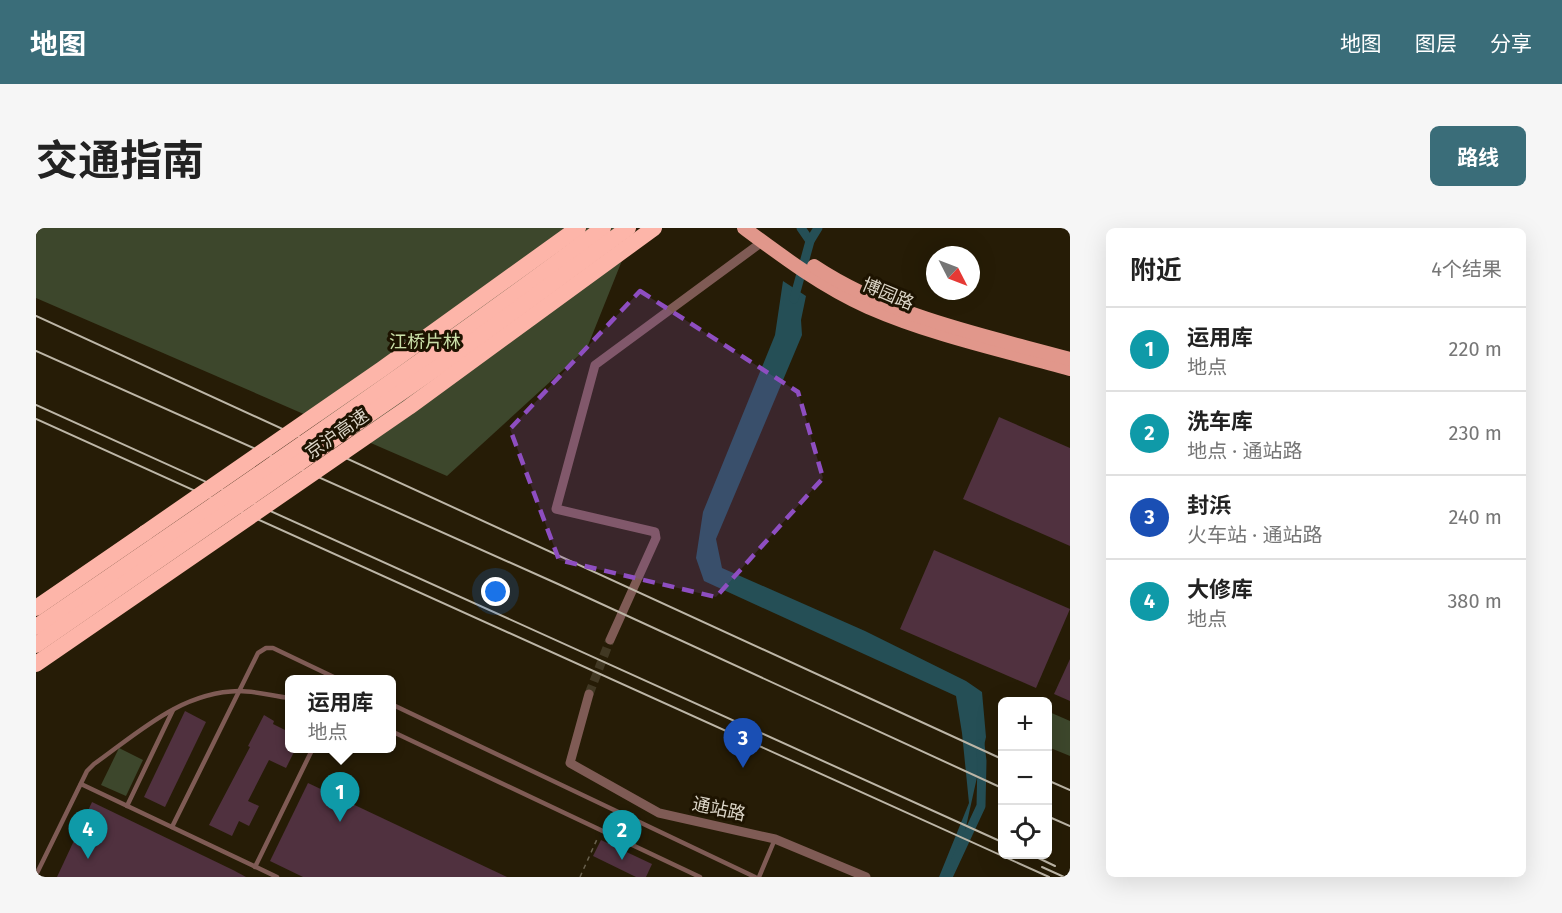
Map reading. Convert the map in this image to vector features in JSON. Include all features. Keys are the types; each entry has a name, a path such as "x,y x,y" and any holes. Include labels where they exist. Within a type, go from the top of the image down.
{"highway":[{"name":"京沪高速","path":"36,608 382,369 578,228"},
{"name":"京沪高速","path":"36,627 307,441 603,228"},
{"name":"京沪高速","path":"36,645 422,379 628,228"},
{"name":"京沪高速","path":"36,664 409,407 654,228"}],"main road":[{"name":"博园路","path":"744,228 760,235 867,307 957,339 1070,369"},
{"name":"博园路","path":"819,275 915,315 1070,359"}],"street":[{"path":"610,640 656,538 655,532 556,509 595,364 760,235"},
{"name":"通站路","path":"589,694 570,763 659,813 775,839 866,877"}],"lane":[{"path":"172,827 258,653 266,648 273,648 330,675"},
{"path":"36,875 87,771 94,764 174,708 194,698 241,691 285,697"},
{"path":"396,706 757,877 775,839"},
{"path":"127,806 174,708"},
{"path":"396,733 700,877"},
{"path":"255,867 311,753"},
{"path":"81,784 277,877"}],"path":[{"path":"580,877 601,830"}],"highlighted area":[{"path":"640,291 798,392 823,478 716,597 559,560 510,429"}],"green space":[{"name":"江桥片林","path":"36,228 635,228 587,348 447,476 36,298"},
{"path":"1052,713 1070,721 1070,756 1052,749"},
{"path":"119,748 143,760 126,796 101,785"}],"water":[{"path":"783,281 806,296 801,320 802,335 716,539 722,568 865,631 966,681 982,692 986,737 957,867 952,877 939,877 969,803 956,696 704,581 696,558 703,512 775,335"}],"building":[{"path":"999,417 1070,448 1070,546 963,499"},
{"path":"934,550 1070,609 1036,688 900,629"},
{"path":"1070,659 1070,701 1054,694"},
{"path":"185,711 206,722 165,807 144,797"},
{"path":"264,715 274,721 273,724 285,730 285,753 294,753 286,768 269,760 248,801 259,806 249,826 239,821 232,836 209,825 250,747 248,746"},
{"path":"308,783 507,877 303,877 270,861"},
{"path":"92,802 233,870 246,877 57,877"},
{"path":"601,840 652,864 646,877 636,877 593,856"}],"waterway":[{"path":"801,228 810,241"},
{"path":"794,299 810,241 818,228"},
{"path":"948,877 981,806 980,744"}],"tunnel":[{"path":"589,694 610,640"}],"railway":[{"path":"36,316 998,757"},
{"path":"36,351 558,584 998,786"},
{"path":"36,405 998,840"},
{"path":"36,419 1049,877"},
{"path":"1052,782 1070,790"},
{"path":"1052,818 1070,826"},
{"path":"1040,859 1055,866"},
{"path":"1042,867 1064,877"}],"place":[{"name":"封浜","path":"743,768"},
{"name":"运用库","path":"340,822"},
{"name":"大修库","path":"88,859"},
{"name":"洗车库","path":"622,860"}]}
